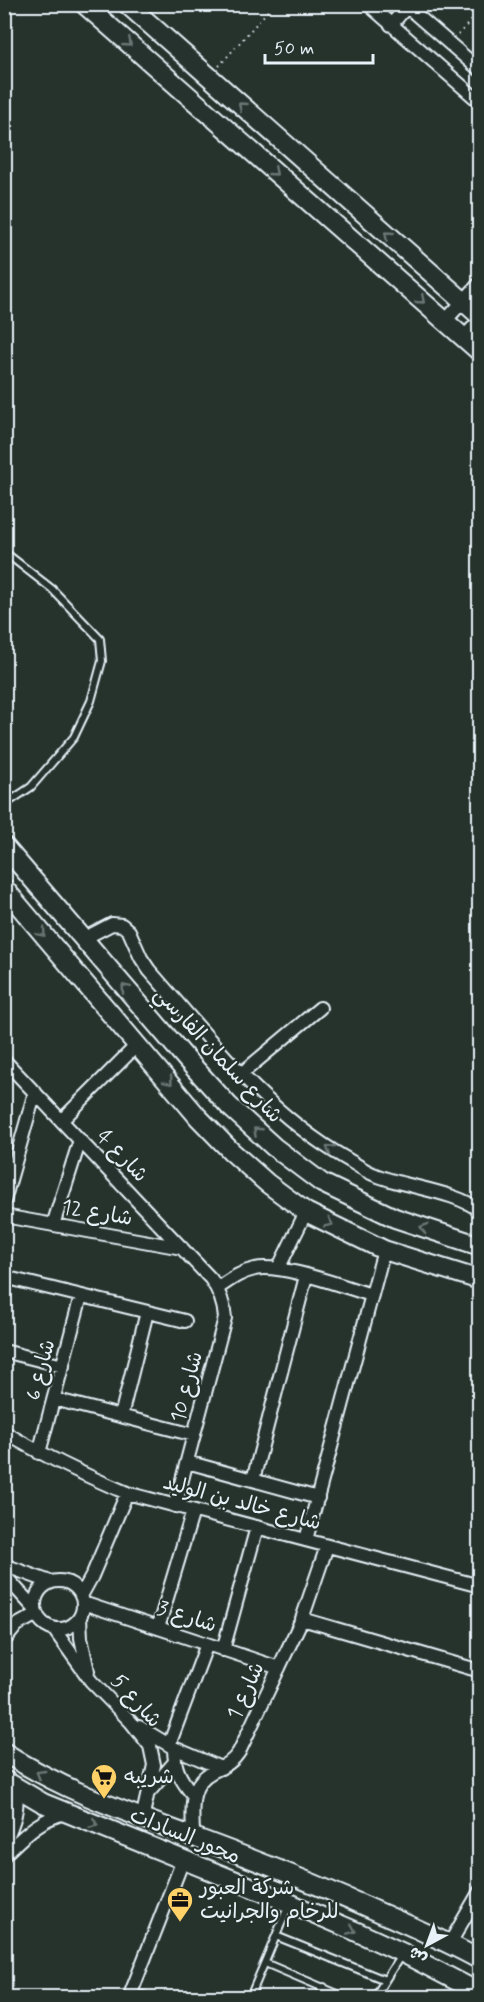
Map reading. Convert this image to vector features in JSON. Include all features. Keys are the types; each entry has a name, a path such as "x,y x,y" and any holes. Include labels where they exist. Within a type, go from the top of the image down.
{"street":[{"path":"84,4 480,352"},
{"path":"127,4 463,301 480,318 463,338"},
{"path":"391,25 407,5 480,70"},
{"path":"374,7 391,25 480,102"},
{"path":"445,321 480,283"},
{"name":"شارع سلمان الفارسي","path":"4,846 222,1098 274,1147 322,1184 395,1218 480,1246"},
{"path":"4,888 198,1116 231,1151 267,1183 306,1212 384,1250 480,1280"},
{"path":"83,939 112,924 122,925 129,931 149,970 241,1074 278,1111 315,1139 373,1174 465,1201 480,1211"},
{"path":"241,1074 320,1008"},
{"path":"62,1120 138,1044"},
{"name":"شارع 4","path":"4,1060 214,1283"},
{"path":"4,1201 36,1092"},
{"path":"53,1224 80,1140"},
{"path":"278,1269 306,1212"},
{"name":"شارع 12","path":"4,1216 182,1248"},
{"path":"306,1540 384,1250"},
{"path":"214,1283 256,1269 278,1269 372,1296"},
{"path":"253,1480 306,1276"},
{"path":"4,1277 185,1321"},
{"name":"شارع 10","path":"175,1506 225,1318 224,1303 214,1283"},
{"name":"شارع 6","path":"39,1453 81,1296"},
{"path":"121,1416 147,1312"},
{"path":"4,1351 63,1366"},
{"path":"54,1399 194,1434"},
{"name":"شارع خالد بن الوليد","path":"4,1432 80,1474 127,1493 480,1586"},
{"path":"187,1462 318,1498"},
{"path":"50,1582 40,1590 35,1602 36,1611 40,1620 53,1628 68,1627 80,1617 82,1599 127,1493"},
{"path":"158,1628 193,1511"},
{"path":"223,1650 257,1527"},
{"name":"شارع 1","path":"193,1795 196,1785 203,1778 235,1759 239,1752 302,1618 327,1545"},
{"path":"4,1565 50,1582 61,1581 71,1584 82,1599"},
{"path":"4,1575 36,1611"},
{"name":"شارع 3","path":"82,1599 158,1628 279,1668"},
{"path":"4,1641 17,1625 36,1611"},
{"name":"شارع 5","path":"80,1617 84,1660 91,1681"},
{"path":"302,1618 480,1671"},
{"name":"شارع 5","path":"53,1628 91,1681 131,1722 150,1746 154,1764 142,1819"},
{"path":"193,1837 193,1795 174,1763 171,1747 207,1644"},
{"path":"131,1722 171,1747 221,1768"},
{"name":"محور السادات","path":"4,1752 46,1778 142,1819 326,1888 480,1960"},
{"path":"148,1793 174,1763"},
{"path":"4,1844 16,1813 17,1795 10,1783"},
{"name":"محور السادات","path":"10,1783 43,1803 66,1813 316,1914 403,1953 480,1993"},
{"path":"4,1855 38,1824 66,1813"},
{"path":"143,1998 129,1996 183,1860"},
{"path":"281,1899 282,1870"},
{"path":"316,1914 317,1896 326,1888"},
{"path":"450,1944 480,1891"}],"lane":[{"path":"4,805 31,787 74,737 91,702 102,661 100,639 52,588 7,554"},
{"path":"257,1998 253,1993 276,1936 281,1899"},
{"path":"276,1936 385,1980"},
{"path":"374,1998 403,1953"},
{"path":"265,1963 346,1998"},
{"path":"319,1998 324,1987"}],"path":[{"path":"209,77 274,4"},
{"path":"450,44 480,10"}],"place":[{"name":"شريبه","path":"104,1800"},
{"name":"شركة العبور للرخام والجرانيت","path":"180,1923"}]}
